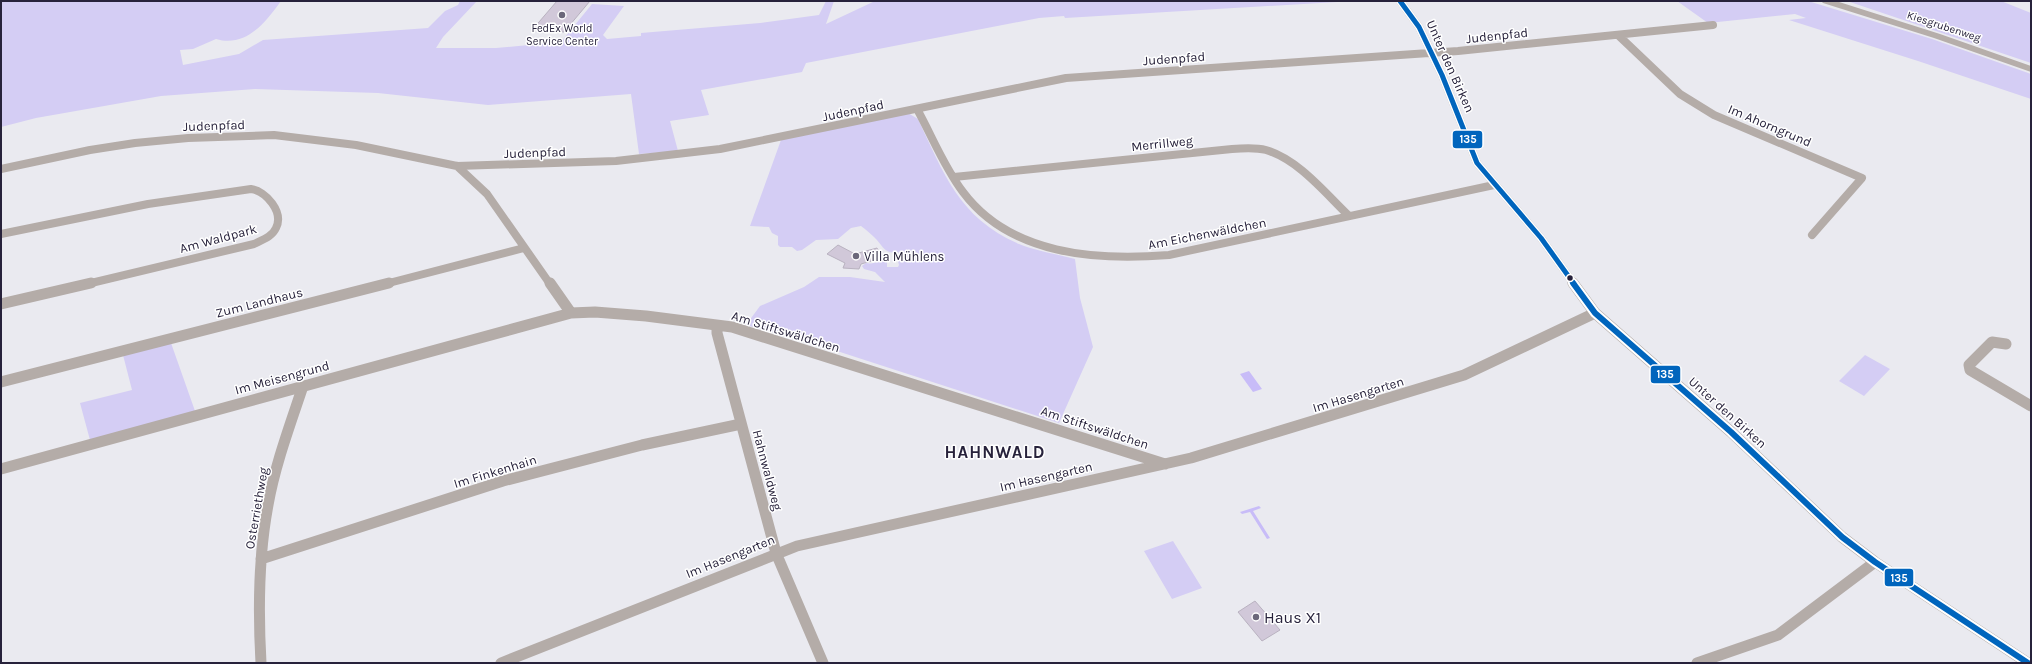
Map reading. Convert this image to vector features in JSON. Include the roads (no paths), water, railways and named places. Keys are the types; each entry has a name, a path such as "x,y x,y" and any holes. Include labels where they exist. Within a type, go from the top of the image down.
{"main road":[{"name":"Kiesgrubenweg","path":"1826,1 1937,36 2031,69"}],"street":[{"name":"Unter den Birken","path":"1400,1 1419,27 1451,95 1477,163 1494,185 1541,238 1595,313 1732,432 1814,512 1842,537 1875,562 2028,663"},
{"name":"Judenpfad","path":"1,169 41,160 135,143 188,138 274,135 356,145 457,166 601,162 685,154 732,147 1066,78 1430,53 1713,25"},
{"name":"Im Ahorngrund","path":"1618,35 1680,94 1714,115 1862,178 1812,235"},
{"name":"Am Eichenwäldchen","path":"917,109 954,177 977,209 991,220 1012,233 1054,249 1109,258 1130,259 1169,255 1494,185"},
{"name":"Merrillweg","path":"954,177 1232,148 1251,148 1267,150 1281,156 1349,216"},
{"path":"457,166 487,194 571,313"},
{"name":"Am Waldpark","path":"1,234 148,204 251,189 260,190 267,194 278,215 279,222 276,230 254,244 1,304"},
{"name":"Zum Landhaus","path":"1,382 524,248"},
{"name":"Am Stiftswäldchen","path":"571,313 595,312 646,316 732,328 1165,464"},
{"name":"Im Meisengrund","path":"1,469 571,313"},
{"name":"Im Hasengarten","path":"501,663 776,553 797,546 1165,464 1324,420 1444,382 1485,366 1535,340 1595,313"},
{"name":"Hahnwaldweg","path":"717,326 717,333 776,553 823,663"},
{"path":"2006,344 1992,342 1969,365 1970,370 2031,406"},
{"name":"Osterriethweg","path":"261,663 261,559 265,523 278,461 303,386"},
{"name":"Im Finkenhain","path":"261,559 503,481 642,445 741,424"},
{"path":"1697,663 1778,635 1875,562"}],"place":[{"name":"FedEx World Service Center","path":"562,15"},
{"name":"Villa Mühlens","path":"856,256"},
{"name":"Haus X1","path":"1256,617"}],"district":[{"name":"HAHNWALD","path":"995,452"}]}
